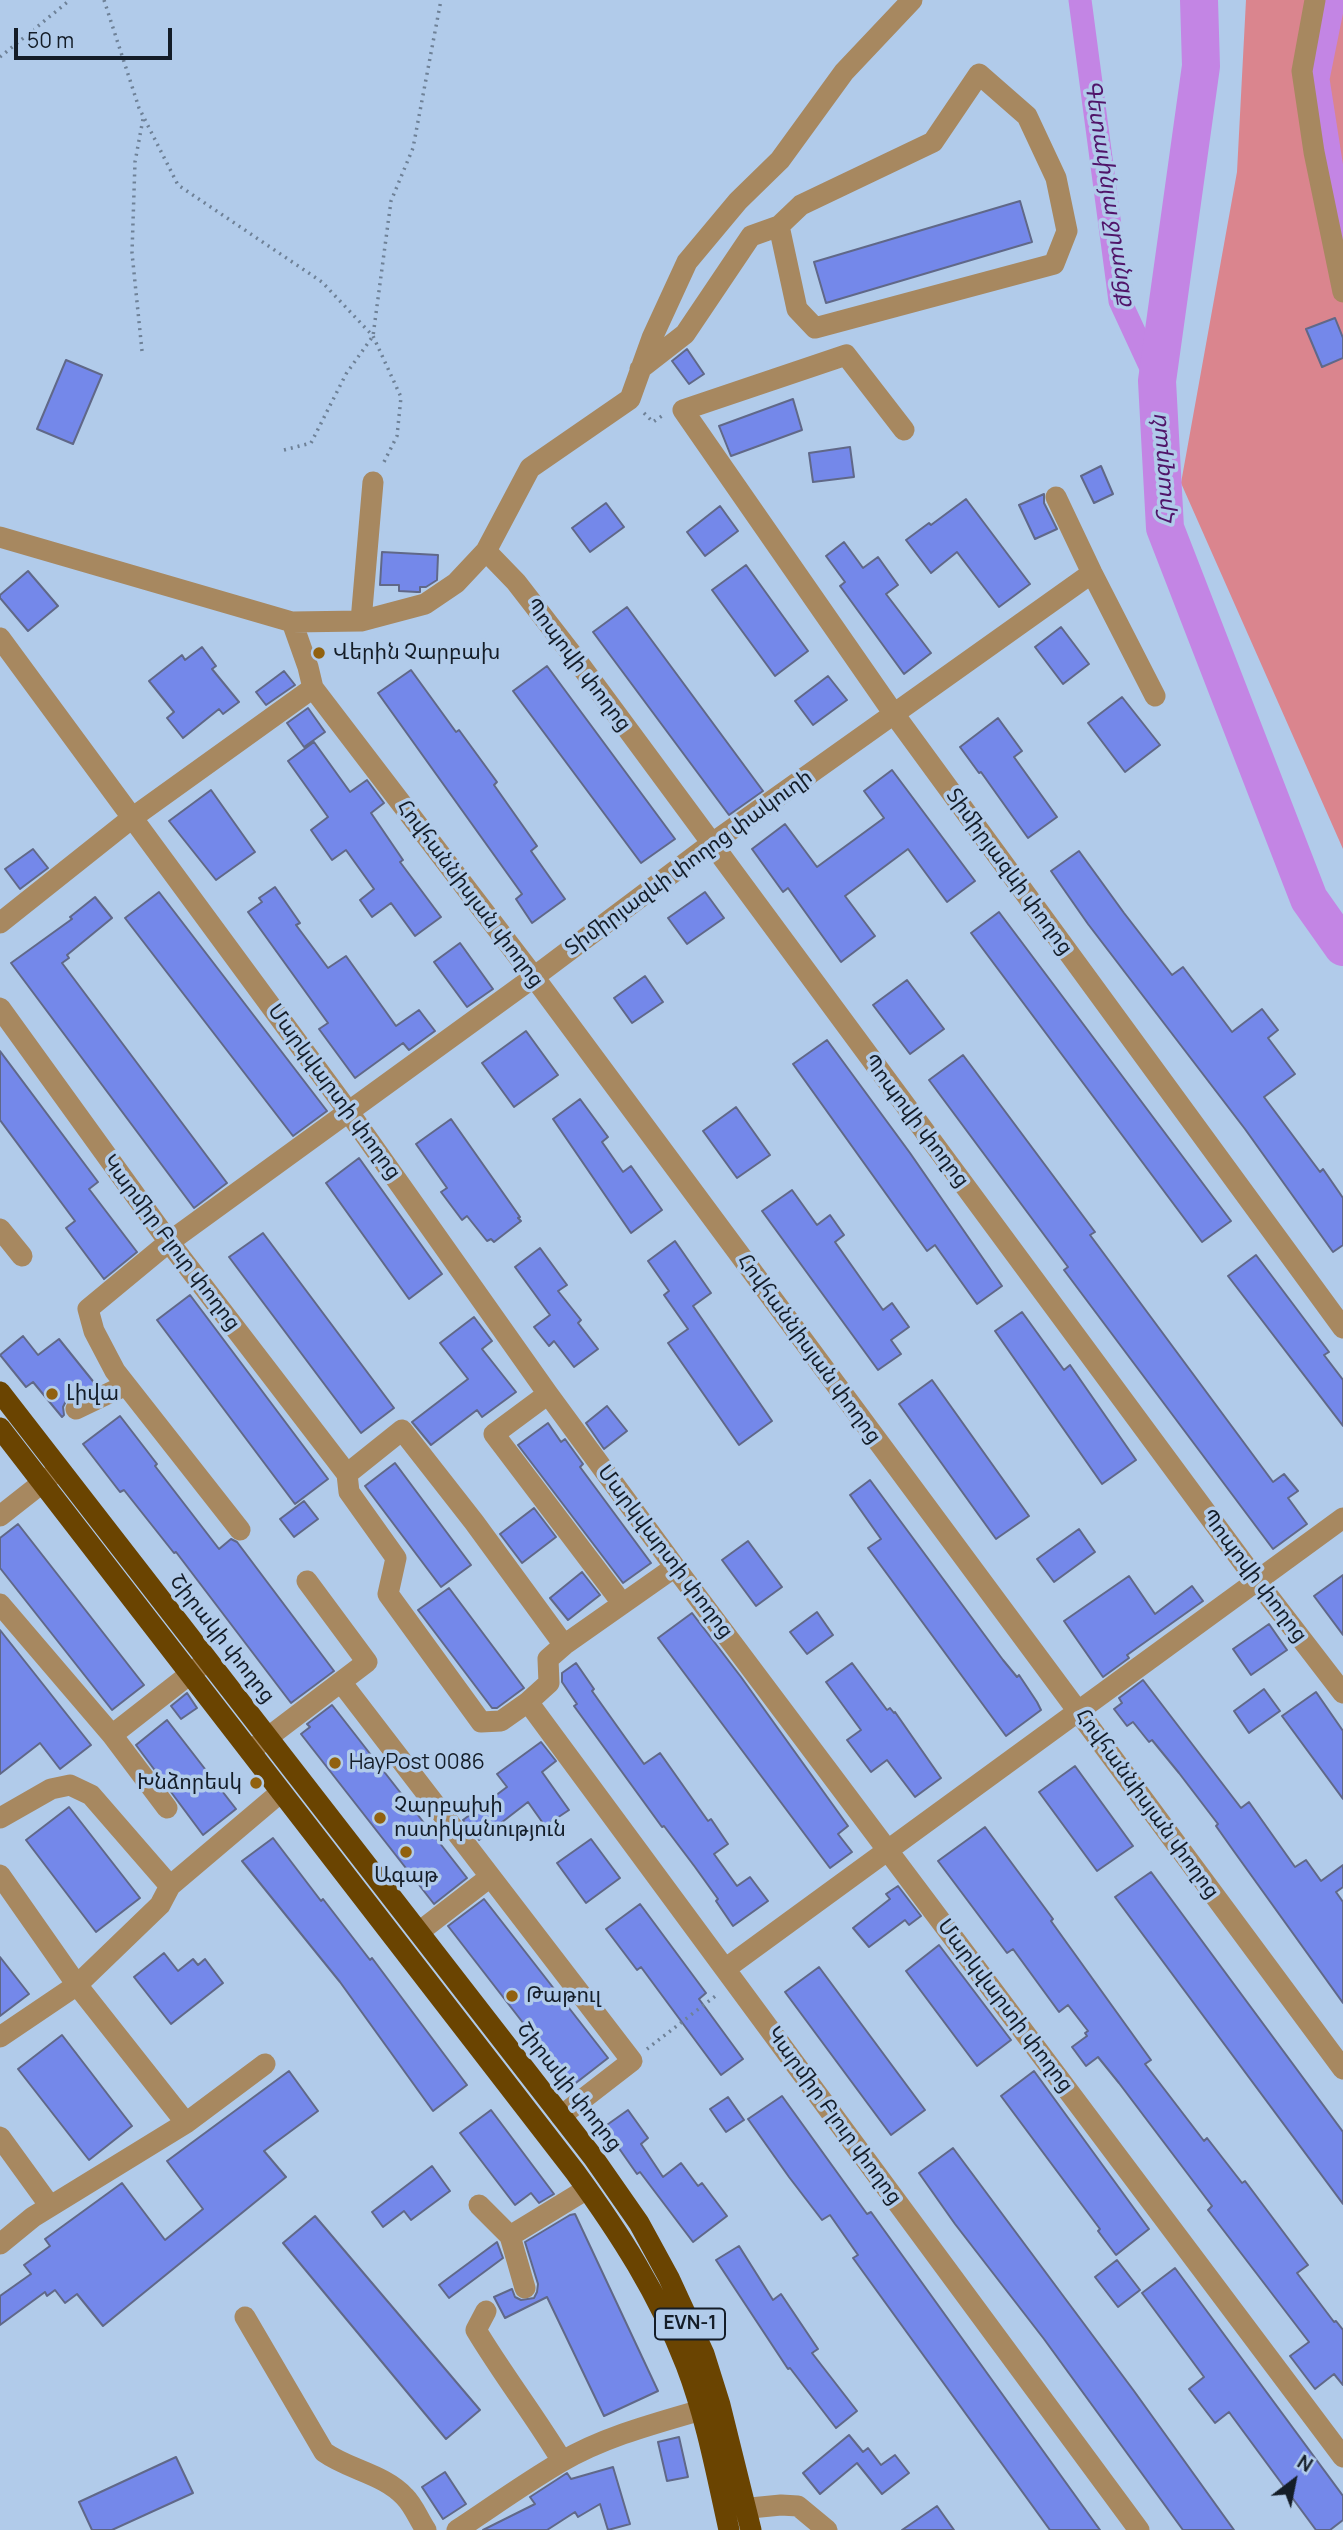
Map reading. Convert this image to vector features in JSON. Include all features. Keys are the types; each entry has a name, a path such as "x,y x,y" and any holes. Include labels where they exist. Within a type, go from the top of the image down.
{"highway":[{"name":"Շիրակի փողոց","path":"0,1392 561,2116 639,2223 705,2354 710,2408 733,2516 751,2530"},
{"name":"Շիրակի փողոց","path":"0,1428 624,2240 652,2290 687,2366 710,2408"}],"street":[{"path":"0,537 292,622 361,621 425,604 456,583 486,551 530,468 629,399 652,338 687,262 738,201 780,160 844,72 912,0"},
{"path":"1315,0 1302,71 1314,152 1343,292"},
{"path":"640,369 685,334 751,236 779,226 801,205 933,142 979,75 1027,116 1056,178 1067,231 1054,264 815,328 797,309 779,226"},
{"path":"673,412 846,355 904,430"},
{"name":"Տիմիրյազևի փողոց","path":"673,412 1343,1328"},
{"path":"361,621 373,482"},
{"path":"1056,497 1155,696"},
{"name":"Պոպովի փողոց","path":"486,551 538,610 1256,1580 1343,1693"},
{"name":"Տիմիրյազևի փողոց փակուղի","path":"126,1385 105,1355 88,1309 169,1242 711,845 1092,573"},
{"name":"Հովհաննիսյան փողոց","path":"292,622 313,688 534,977 1343,2069"},
{"name":"Մարկվարտի փողոց","path":"0,638 348,1111 548,1394 675,1567 1343,2457"},
{"path":"0,923 132,818 313,688"},
{"name":"Կարմիր Բլուր փողոց","path":"0,1008 169,1242 346,1474 349,1492 396,1558 388,1594 481,1722 501,1721 528,1702 1139,2530"},
{"path":"0,1228 22,1256"},
{"path":"76,1409 126,1385 240,1530"},
{"path":"548,1394 494,1434 622,1604"},
{"path":"346,1474 402,1430 474,1521 564,1645"},
{"path":"0,1516 60,1469"},
{"path":"725,1969 1343,1518"},
{"path":"528,1702 549,1683 548,1659 675,1567"},
{"path":"250,1751 368,1662 307,1581"},
{"path":"0,1604 112,1735 167,1808"},
{"path":"112,1735 208,1661"},
{"path":"341,1682 632,2061 561,2116"},
{"path":"0,1818 51,1789 70,1785 91,1795 170,1886"},
{"path":"0,2037 77,1984 160,1905 170,1886 281,1792"},
{"path":"0,1875 77,1984 187,2123"},
{"path":"419,1932 490,1877"},
{"path":"0,2244 50,2206 187,2123 265,2064"},
{"path":"0,2137 50,2206"},
{"path":"510,2236 587,2189"},
{"path":"479,2205 510,2236 525,2288"},
{"path":"485,2311 476,2330 493,2359 534,2414 562,2461"},
{"path":"245,2316 324,2452 338,2463 393,2487 406,2498 426,2530"},
{"path":"457,2530 562,2461 646,2426 710,2408"},
{"path":"733,2516 781,2505 798,2505 827,2530"}],"path":[{"path":"0,57 70,0"},
{"path":"104,0 143,117 178,186 322,282 373,336 401,397 397,436 373,482"},
{"path":"285,450 311,443 346,373 373,336 391,201 413,148 441,0"},
{"path":"142,351 132,253 135,162 143,117"},
{"path":"653,422 673,412"},
{"path":"632,2061 713,1998"}],"shaded area":[{"path":"1246,0 1343,0 1343,849 1181,483 1237,172"}],"building":[{"path":"1020,201 1032,242 826,303 814,262"},
{"path":"1335,318 1343,338 1343,358 1322,367 1306,329"},
{"path":"687,349 704,374 689,384 672,361"},
{"path":"66,360 102,375 73,444 37,429"},
{"path":"793,399 802,430 731,456 719,426"},
{"path":"850,447 854,477 813,482 809,453"},
{"path":"1101,466 1113,494 1094,503 1081,476"},
{"path":"1044,494 1044,503 1057,529 1035,539 1019,505"},
{"path":"966,499 1030,584 999,607 957,552 931,573 906,540"},
{"path":"606,503 624,527 590,552 572,528"},
{"path":"720,506 738,531 705,556 687,532"},
{"path":"844,542 863,568 878,557 898,585 886,594 931,653 904,674 840,586 845,582 826,556"},
{"path":"382,552 438,555 437,580 426,587 420,587 420,592 399,591 399,585 380,585"},
{"path":"746,565 808,651 775,676 712,590"},
{"path":"28,571 58,606 28,631 0,595"},
{"path":"627,607 763,791 729,815 593,632"},
{"path":"1061,627 1089,664 1063,684 1035,647"},
{"path":"202,647 216,666 212,669 239,702 223,714 219,709 183,738 167,718 174,712 149,681 182,655 185,660"},
{"path":"547,666 675,839 641,863 513,691"},
{"path":"411,670 497,782 494,785 537,846 531,851 565,899 532,923 516,899 522,894 378,693"},
{"path":"284,671 295,685 266,705 256,692"},
{"path":"828,676 847,700 813,725 795,701"},
{"path":"1122,697 1160,745 1125,772 1088,723"},
{"path":"308,708 325,732 304,747 287,723"},
{"path":"998,718 1022,751 1014,757 1057,817 1028,838 960,747"},
{"path":"314,742 350,792 367,780 384,803 371,813 403,860 400,862 441,917 415,936 391,903 372,917 360,900 374,889 346,850 332,860 311,830 328,817 288,761"},
{"path":"892,770 975,881 947,902 908,849 845,896 875,936 841,962 788,888 783,892 752,849 785,824 817,867 884,818 864,791"},
{"path":"211,790 255,852 216,880 169,821"},
{"path":"33,849 48,868 20,889 5,869"},
{"path":"1079,851 1172,975 1183,967 1232,1032 1262,1009 1278,1030 1268,1038 1295,1074 1264,1097 1320,1172 1323,1169 1343,1198 1343,1245 1333,1252 1245,1129 1088,924 1051,871"},
{"path":"275,887 300,923 296,925 328,968 346,956 396,1026 419,1010 435,1031 409,1050 403,1043 355,1078 319,1029 328,1023 248,912 262,902 259,898"},
{"path":"159,892 327,1111 293,1136 125,918"},
{"path":"705,892 724,918 687,944 668,918"},
{"path":"95,897 112,918 67,955 69,958 62,963 227,1183 194,1208 11,963 72,919 70,917"},
{"path":"999,912 1231,1221 1202,1242 971,933"},
{"path":"460,943 493,989 467,1007 434,962"},
{"path":"645,976 663,1002 632,1023 614,998"},
{"path":"907,980 944,1029 910,1054 873,1005"},
{"path":"526,1031 558,1075 514,1107 482,1063"},
{"path":"827,1040 910,1153 1002,1286 977,1304 935,1245 927,1251 793,1064"},
{"path":"0,1051 98,1182 89,1189 137,1252 104,1279 66,1228 75,1221 0,1120"},
{"path":"963,1055 1095,1232 1090,1235 1273,1482 1284,1474 1298,1491 1288,1498 1307,1524 1273,1549 1064,1270 1068,1267 929,1080"},
{"path":"580,1099 608,1137 602,1142 623,1172 631,1166 662,1210 631,1233 553,1119"},
{"path":"736,1107 770,1155 737,1178 703,1131"},
{"path":"451,1119 520,1217 518,1218 521,1221 494,1242 491,1239 487,1241 467,1216 462,1220 441,1192 447,1188 416,1144"},
{"path":"359,1158 442,1274 409,1299 326,1183"},
{"path":"792,1190 817,1225 830,1215 844,1235 835,1242 883,1310 892,1303 909,1327 891,1340 901,1354 878,1370 762,1211"},
{"path":"263,1233 394,1408 361,1433 229,1257"},
{"path":"675,1241 711,1293 693,1306 772,1421 739,1445 668,1343 688,1329 664,1295 669,1291 648,1261"},
{"path":"540,1248 567,1285 558,1291 581,1320 578,1323 598,1349 574,1367 554,1341 549,1346 534,1327 550,1315 515,1267"},
{"path":"1256,1255 1329,1352 1324,1355 1343,1380 1343,1426 1228,1276"},
{"path":"190,1295 328,1479 295,1504 157,1320"},
{"path":"1022,1312 1064,1370 1070,1365 1136,1460 1102,1484 995,1331"},
{"path":"474,1317 492,1341 482,1349 516,1392 482,1417 477,1410 431,1445 412,1422 468,1379 440,1343"},
{"path":"23,1336 38,1355 59,1339 96,1385 66,1401 62,1417 33,1382 26,1387 0,1355"},
{"path":"932,1380 1029,1516 996,1539 899,1404"},
{"path":"607,1406 627,1431 604,1449 586,1423"},
{"path":"120,1416 219,1549 231,1539 237,1542 334,1671 291,1703 176,1552 174,1553 124,1490 120,1492 83,1444"},
{"path":"548,1423 561,1442 565,1439 583,1464 580,1467 651,1563 623,1583 518,1445"},
{"path":"395,1463 471,1565 441,1587 365,1486"},
{"path":"870,1480 1037,1702 1041,1710 1006,1736 868,1548 881,1539 850,1495"},
{"path":"304,1501 318,1519 294,1537 280,1519"},
{"path":"534,1508 556,1537 522,1563 500,1534"},
{"path":"18,1524 144,1685 112,1710 0,1568 0,1538"},
{"path":"1079,1529 1095,1552 1054,1582 1037,1559"},
{"path":"748,1541 782,1587 756,1606 722,1560"},
{"path":"582,1572 600,1595 568,1620 550,1598"},
{"path":"1343,1575 1343,1635 1314,1596"},
{"path":"1129,1576 1155,1614 1192,1586 1203,1601 1127,1655 1129,1658 1103,1677 1064,1621"},
{"path":"449,1588 524,1688 497,1708 492,1708 418,1610"},
{"path":"817,1612 833,1635 807,1654 790,1632"},
{"path":"692,1613 848,1826 838,1834 852,1852 830,1868 658,1638"},
{"path":"1269,1624 1287,1650 1251,1675 1233,1649"},
{"path":"0,1630 91,1745 60,1769 40,1743 0,1774"},
{"path":"576,1663 594,1689 592,1691 644,1764 660,1753 708,1821 711,1819 728,1844 714,1854 737,1886 750,1877 768,1901 733,1926 695,1867 664,1826 662,1827 574,1706 577,1704 562,1682 562,1673"},
{"path":"852,1663 887,1710 890,1708 895,1712 941,1778 915,1797 887,1760 871,1772 847,1740 861,1730 826,1682"},
{"path":"1143,1680 1241,1808 1249,1802 1295,1867 1306,1860 1321,1881 1343,1865 1343,1887 1336,1892 1343,1902 1343,2003 1216,1826 1218,1824 1179,1773 1152,1740 1149,1742 1133,1722 1127,1726 1114,1709 1122,1703 1119,1698"},
{"path":"1264,1689 1280,1711 1249,1733 1234,1711"},
{"path":"1316,1692 1343,1731 1343,1799 1282,1716"},
{"path":"187,1693 197,1708 181,1719 171,1706"},
{"path":"332,1705 467,1878 434,1904 301,1734 310,1727 307,1724"},
{"path":"167,1720 236,1809 203,1835 136,1745"},
{"path":"541,1742 556,1761 542,1772 569,1810 545,1826 528,1802 479,1840 463,1820 507,1787 497,1774"},
{"path":"1075,1766 1133,1846 1097,1871 1039,1792"},
{"path":"69,1807 140,1898 96,1932 26,1840"},
{"path":"985,1827 1151,2060 1145,2064 1204,2141 1207,2138 1242,2183 1245,2181 1308,2265 1297,2273 1343,2330 1343,2385 1334,2374 1315,2389 1290,2356 1309,2342 1208,2210 1212,2206 1119,2083 1098,2057 1086,2066 1072,2047 1087,2036 1085,2033 1088,2031 1068,2005 1059,2012 1013,1949 1007,1953 938,1861"},
{"path":"273,1838 321,1901 323,1899 370,1960 372,1958 467,2085 433,2111 340,1982 242,1861"},
{"path":"591,1839 620,1878 586,1903 557,1863"},
{"path":"1151,1872 1343,2132 1343,2204 1115,1897"},
{"path":"898,1886 921,1916 909,1925 905,1920 869,1947 853,1928 890,1899 886,1894"},
{"path":"484,1899 608,2058 572,2086 448,1926"},
{"path":"640,1904 706,1993 699,1999 743,2059 721,2075 641,1967 637,1970 606,1929"},
{"path":"939,1945 1011,2040 977,2066 906,1971"},
{"path":"164,1953 178,1971 193,1959 198,1965 205,1959 223,1983 171,2024 134,1977"},
{"path":"0,1957 29,1994 0,2016"},
{"path":"819,1967 925,2110 891,2135 785,1992"},
{"path":"62,2035 132,2126 89,2160 18,2069"},
{"path":"289,2071 318,2111 264,2151 286,2177 103,2326 77,2294 65,2303 55,2290 47,2296 45,2292 0,2325 0,2296 31,2274 24,2265 50,2246 45,2239 122,2183 165,2240 203,2209 167,2161"},
{"path":"1034,2071 1149,2229 1116,2255 1098,2231 1100,2229 1001,2096"},
{"path":"782,2096 867,2214 871,2212 1100,2530 1050,2530 853,2258 858,2255 830,2215 822,2220 789,2177 748,2119"},
{"path":"728,2097 744,2120 726,2132 710,2109"},
{"path":"491,2110 554,2194 539,2203 531,2193 515,2205 460,2133"},
{"path":"628,2110 648,2138 641,2144 663,2177 681,2163 698,2186 702,2183 727,2216 693,2242 640,2172 637,2174 604,2127"},
{"path":"953,2148 1234,2530 1183,2530 1044,2339 955,2224 919,2173"},
{"path":"432,2166 450,2191 411,2220 404,2211 383,2227 372,2212"},
{"path":"575,2214 658,2391 604,2416 547,2297 505,2318 494,2297 512,2289 515,2297 521,2300 534,2298 538,2284 525,2242"},
{"path":"315,2216 480,2410 446,2439 283,2243"},
{"path":"497,2242 503,2258 449,2298 439,2285"},
{"path":"739,2246 773,2300 781,2294 818,2349 812,2353 857,2411 836,2428 790,2368 788,2369 716,2260"},
{"path":"1117,2260 1140,2290 1118,2307 1095,2277"},
{"path":"1175,2268 1343,2496 1343,2520 1330,2530 1316,2530 1229,2412 1215,2423 1189,2389 1204,2377 1142,2293"},
{"path":"849,2435 863,2452 868,2448 881,2465 895,2455 909,2473 882,2494 857,2463 820,2494 803,2473"},
{"path":"679,2437 688,2477 667,2481 658,2442"},
{"path":"176,2457 193,2493 112,2530 92,2530 79,2502"},
{"path":"613,2467 630,2524 608,2530 600,2504 578,2517 575,2512 547,2530 483,2530 535,2504 530,2497 567,2473 571,2479"},
{"path":"445,2472 466,2504 443,2519 422,2487"},
{"path":"937,2506 954,2530 902,2530"}],"waterway":[{"name":"Գետափնյա ջրանցք","path":"1080,0 1120,301 1157,381"},
{"name":"Հրազդան","path":"1199,0 1201,66 1157,381 1165,528 1309,899 1343,947"},
{"path":"1334,0 1318,79 1343,239"}],"place":[{"name":"Վերին Չարբախ","path":"319,653"},
{"name":"Լիվա","path":"52,1394"},
{"name":"HayPost 0086","path":"335,1763"},
{"name":"Խնձորեսկ","path":"256,1783"},
{"name":"Չարբախի ոստիկանություն","path":"380,1818"},
{"name":"Ագաթ","path":"406,1852"},
{"name":"Թաթուլ","path":"512,1996"}]}
